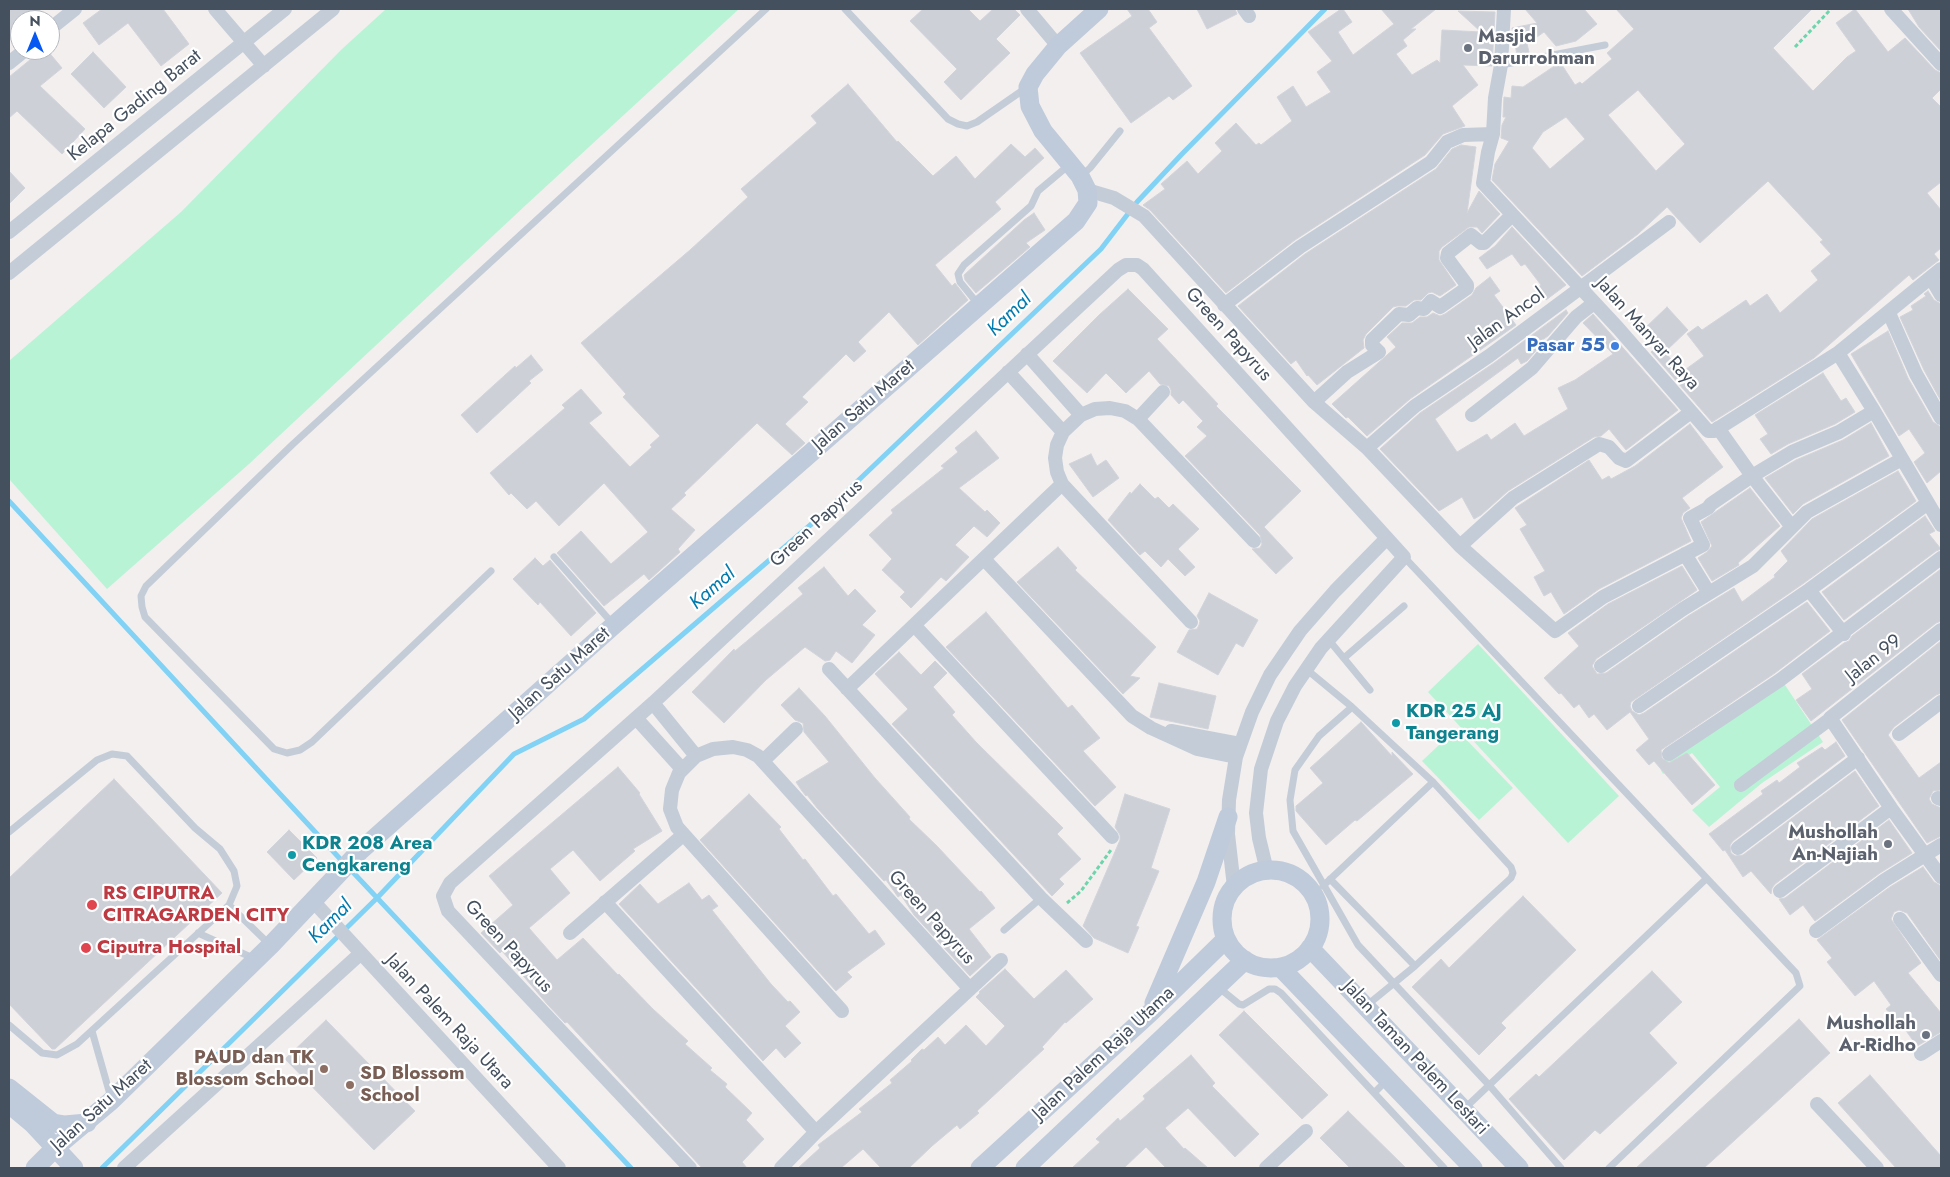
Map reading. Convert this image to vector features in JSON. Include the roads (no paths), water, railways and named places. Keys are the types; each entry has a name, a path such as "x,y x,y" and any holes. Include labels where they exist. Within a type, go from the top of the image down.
{"street":[{"path":"60,21 75,9"},
{"path":"215,9 264,66"},
{"name":"Kelapa Gading Barat","path":"9,232 285,9"},
{"path":"9,273 333,9"},
{"path":"1027,9 1058,46"},
{"path":"1099,9 1058,46 1035,74 1028,87 1030,106 1043,131 1079,177 1144,216 1314,402 1367,448 1460,546 1555,631 1603,597 1704,544 1690,518 1708,508 1710,504 1792,452 1839,432 1874,411"},
{"name":"Jalan Manyar Raya","path":"1504,9 1501,65 1495,98 1493,134 1483,184 1594,302 1708,431 1714,431 1718,428"},
{"path":"1891,9 1941,64"},
{"path":"1224,305 1300,247 1432,162 1447,142 1463,136 1493,134"},
{"name":"Jalan Satu Maret","path":"46,1158 111,1101 271,945 317,906 337,875 360,852 614,625 1076,221 1088,203 1079,177"},
{"path":"1314,402 1347,372 1378,352 1371,343 1372,340 1399,314 1409,315 1417,308 1424,309 1431,302 1440,308 1467,288 1467,285 1447,258 1448,254 1471,236 1484,243 1512,215"},
{"name":"Jalan Ancol","path":"1367,448 1415,406 1489,356 1669,222"},
{"name":"Green Papyrus","path":"690,1168 448,911 443,896 450,882 653,703 1118,270 1130,265 1141,267 1387,538"},
{"path":"1792,527 1768,498 1718,428 1838,353 1936,274 1941,296"},
{"path":"1472,415 1532,368 1576,317 1594,302"},
{"path":"1889,313 1916,374 1941,418"},
{"path":"1838,353 1941,525"},
{"path":"1027,354 1081,415"},
{"path":"1008,372 1063,432"},
{"path":"1138,419 1163,392"},
{"path":"1191,622 1062,484 1057,472 1055,458 1057,445 1063,432 1081,415 1094,409 1110,408 1125,411 1138,419 1254,541"},
{"path":"1460,546 1513,498 1599,444 1609,447 1619,458 1626,461 1691,412"},
{"path":"1601,666 1752,566 1807,512 1902,459"},
{"path":"847,689 1062,484"},
{"path":"1638,706 1809,590 1928,503"},
{"path":"1234,887 1229,852 1228,817 1238,750 1260,693 1290,644 1335,591 1387,538 1404,557 1328,639 1306,669 1277,721 1261,769 1257,798 1257,826 1267,871"},
{"path":"1685,554 1709,593"},
{"path":"1668,754 1744,706 1844,634 1941,558"},
{"path":"984,559 1132,716 1151,728 1197,749 1238,750"},
{"path":"1809,590 1844,634"},
{"path":"914,625 1112,837"},
{"name":"Jalan 99","path":"1741,785 1830,718 1941,630"},
{"path":"829,669 1040,898 1086,941"},
{"path":"1899,734 1941,702"},
{"path":"653,703 696,756"},
{"path":"636,718 682,769"},
{"path":"1830,718 1891,808 1941,876"},
{"path":"763,761 796,729"},
{"name":"Green Papyrus","path":"842,1011 683,834 674,820 670,802 674,783 682,769 696,756 713,749 733,747 753,753 763,761 970,989"},
{"path":"1738,848 1858,758"},
{"path":"1780,891 1891,808"},
{"path":"1150,1013 1206,882 1228,817"},
{"path":"570,933 683,834"},
{"path":"1816,931 1885,880 1941,845"},
{"path":"1267,871 1279,871 1302,881 1313,896 1318,907 1320,919 1316,937 1310,948 1297,960 1280,967 1262,967 1245,960 1234,951 1226,939 1222,927 1222,914 1225,902 1234,887 1249,875 1267,871"},
{"path":"605,902 816,1132"},
{"name":"Jalan Palem Raja Utara","path":"317,906 559,1168"},
{"path":"1900,919 1941,976"},
{"name":"Jalan Palem Raja Utama","path":"980,1168 1150,1013 1226,939"},
{"name":"Jalan Taman Palem Lestari","path":"1310,948 1519,1168"},
{"path":"124,1168 360,954"},
{"name":"Green Papyrus","path":"781,1168 816,1132 1001,960"},
{"name":"Jalan Palem Raja Utama","path":"1025,1168 1245,960"},
{"name":"Jalan Taman Palem Lestari","path":"1280,967 1473,1168"},
{"path":"1921,1054 1941,1041"},
{"path":"9,1088 53,1123 65,1125 87,1123"},
{"path":"9,1104 33,1124 46,1158"},
{"path":"1817,1104 1876,1168"},
{"path":"9,1114 26,1127 46,1158 74,1168"},
{"path":"1266,1168 1306,1130"}],"lane":[{"path":"491,571 312,742 300,750 287,753 274,749 145,616 141,596 146,586 279,458 766,9"},
{"path":"845,9 948,119 958,124 968,126 977,122 1028,87"},
{"path":"1501,65 1605,45"},
{"path":"979,305 960,282 958,274 964,266 1031,206 1038,191 1079,177 1090,168 1120,131"},
{"path":"554,556 614,625"},
{"path":"1404,557 1796,973 1800,986 1609,1168"},
{"path":"1344,658 1404,606"},
{"path":"1328,639 1370,690"},
{"path":"1306,669 1352,707 1433,782 1511,867 1513,873 1511,878 1414,966 1366,1006"},
{"path":"1352,707 1319,736 1295,770 1290,800 1293,831 1358,946 1489,1085 1561,1168"},
{"path":"9,832 97,760 112,754 127,756 195,828 220,849 234,871 237,886 229,905 77,1044 57,1055 42,1053 9,1025"},
{"path":"1323,886 1433,782"},
{"path":"1330,879 1414,966"},
{"path":"1463,1109 1706,879"},
{"path":"1004,930 1040,898"},
{"path":"229,905 271,945"},
{"path":"198,934 255,960"},
{"path":"1218,987 1239,1004 1243,1005 1269,989 1275,989 1281,993 1444,1168"},
{"path":"92,1031 111,1101"},
{"path":"1374,1093 1388,1079"}],"waterway":[{"name":"Kamal","path":"102,1168 377,898 514,754 584,719 822,515 1101,249 1137,202 1325,9"},
{"path":"9,501 343,862"},
{"path":"349,868 631,1168"}],"place":[{"name":"Masjid Darurrohman","path":"1468,48"},
{"name":"Pasar 55","path":"1615,346"},
{"name":"KDR 25 AJ Tangerang","path":"1396,723"},
{"name":"Mushollah An-Najiah","path":"1888,844"},
{"name":"KDR 208 Area Cengkareng","path":"292,855"},
{"name":"RS CIPUTRA CITRAGARDEN CITY","path":"92,905"},
{"name":"Ciputra Hospital","path":"86,948"},
{"name":"Mushollah Ar-Ridho","path":"1926,1035"},
{"name":"PAUD dan TK Blossom School","path":"324,1069"},
{"name":"SD Blossom School","path":"350,1085"}]}
